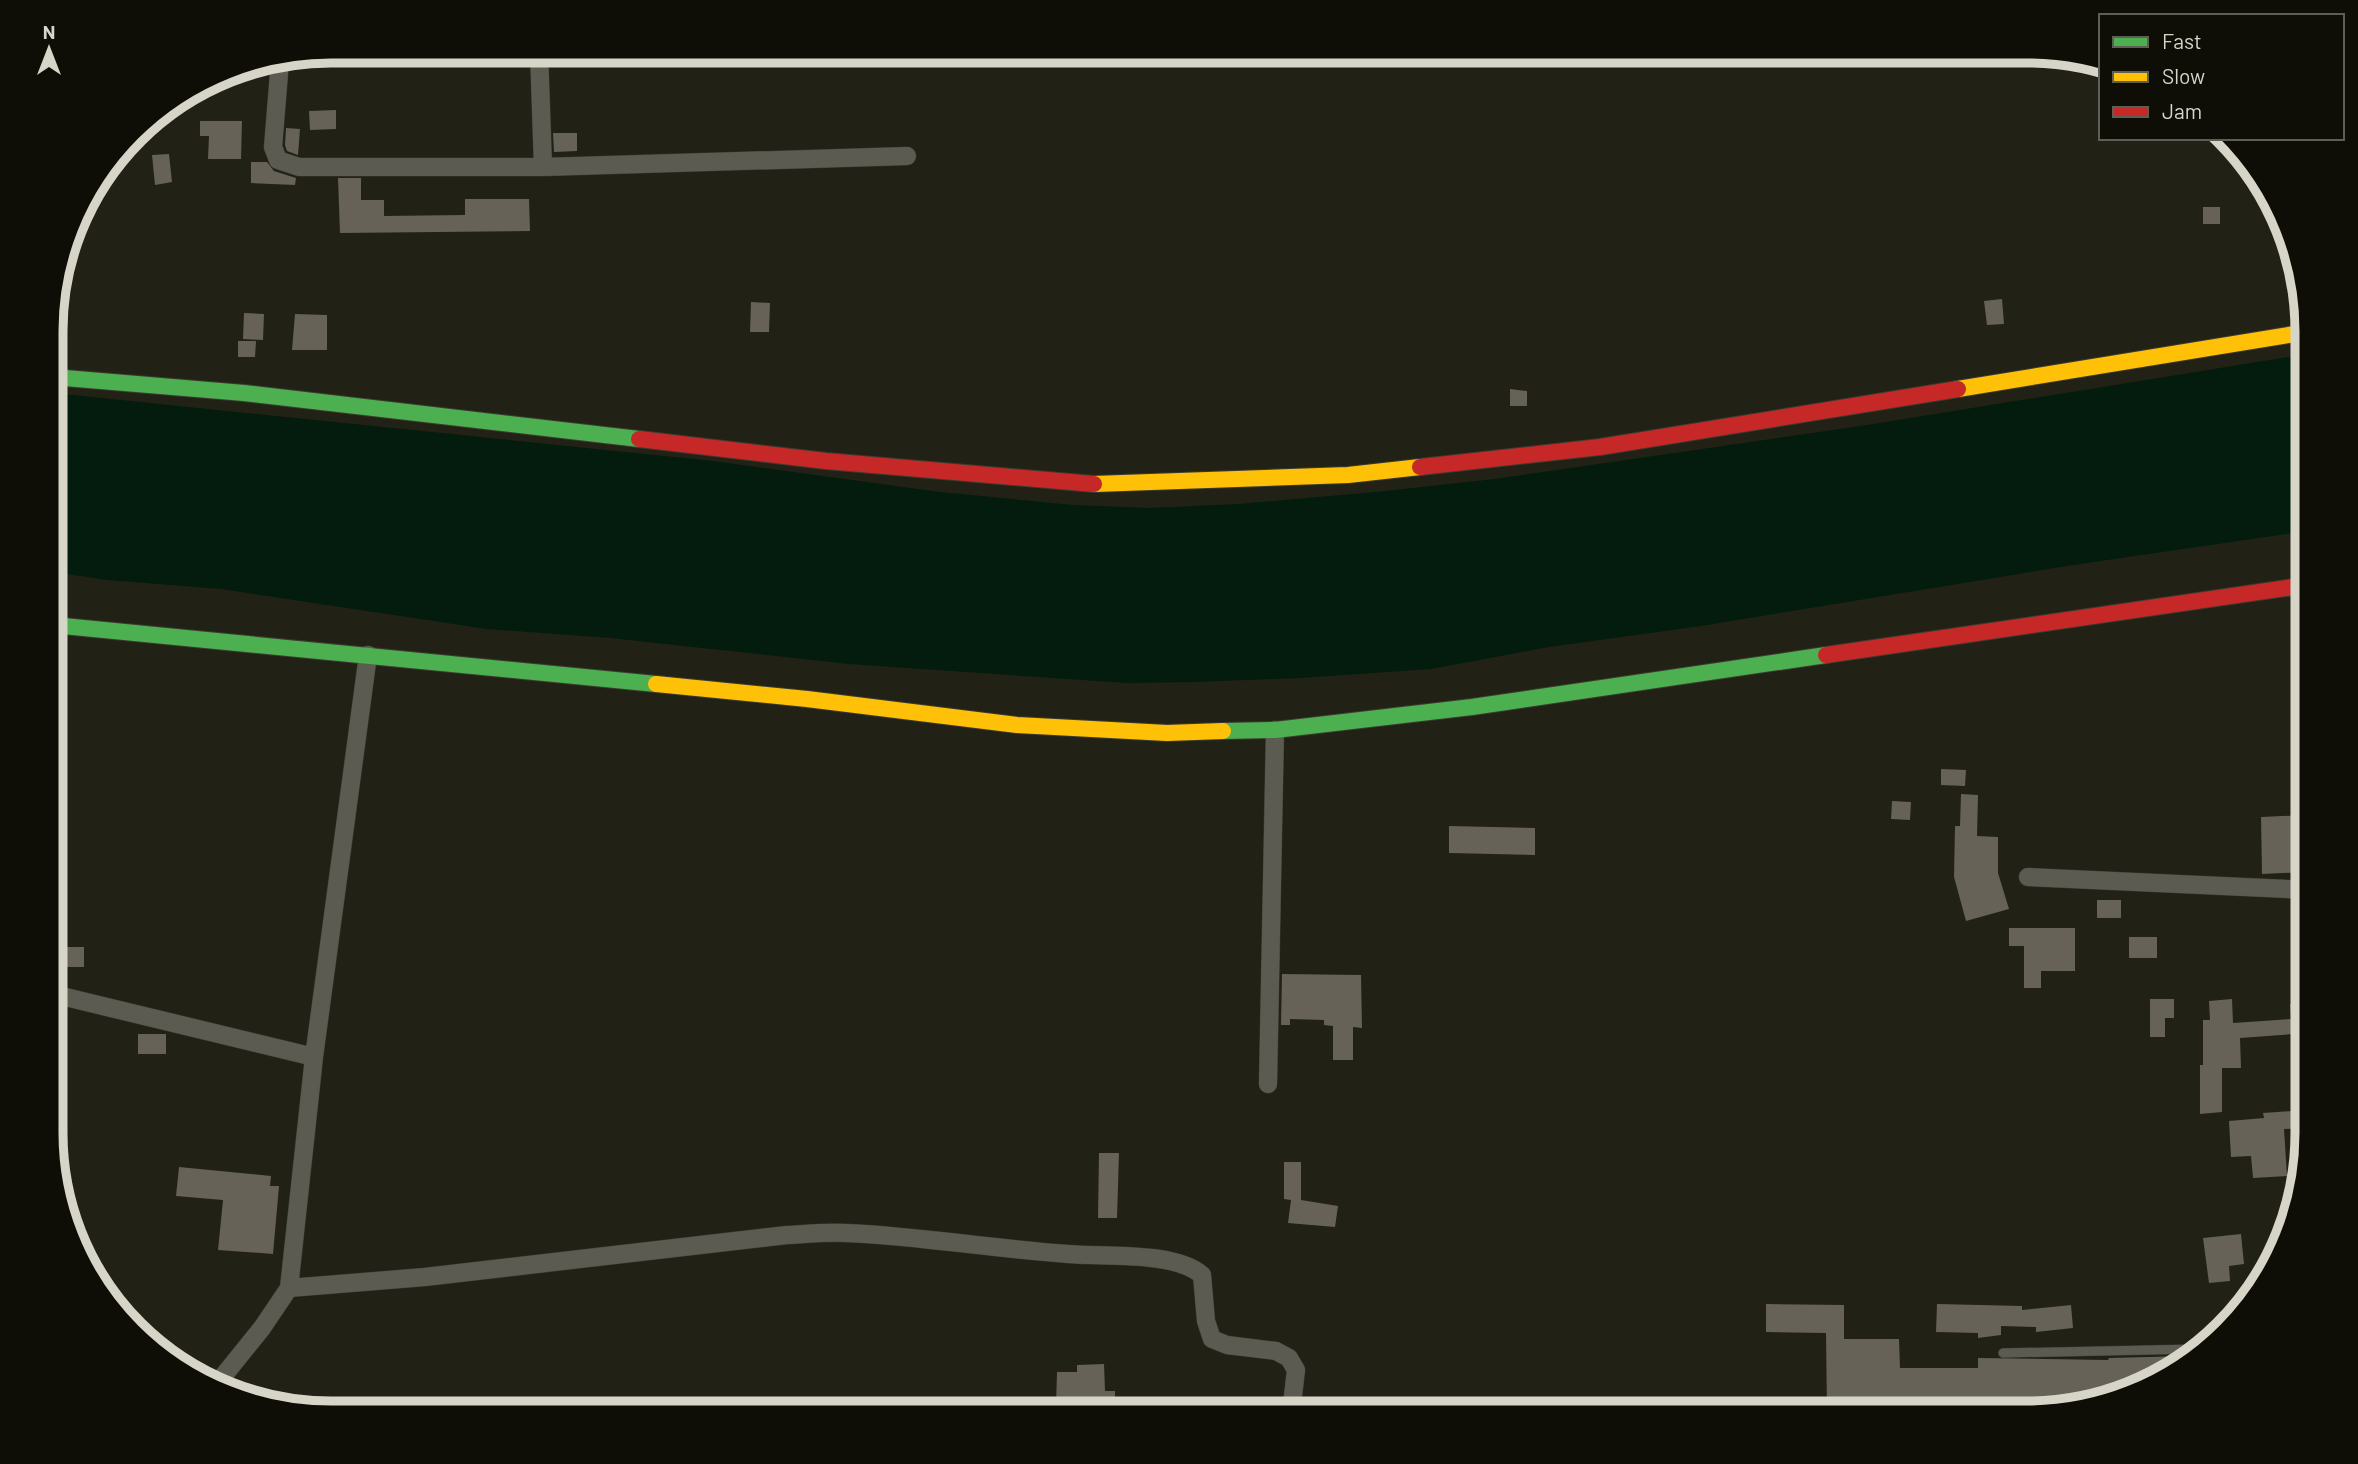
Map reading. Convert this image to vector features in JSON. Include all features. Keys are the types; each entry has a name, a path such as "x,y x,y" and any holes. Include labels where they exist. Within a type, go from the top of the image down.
{"main road":[{"path":"63,378 244,393 826,461 1097,484 1348,475 1600,447 2295,334"},
{"path":"63,626 807,699 1017,726 1167,733 1275,730 1472,707 2295,587"}],"street":[{"path":"539,63 543,167"},
{"path":"280,68 274,148 278,160 299,167 543,167 907,156"},
{"path":"222,1378 262,1328 289,1288 314,1057 368,655"},
{"path":"1268,1084 1275,730"},
{"path":"2028,877 2295,889"},
{"path":"63,996 314,1057"},
{"path":"289,1288 425,1277 787,1235 845,1233 1161,1260 1192,1266 1202,1275 1206,1321 1212,1339 1227,1345 1276,1351 1289,1358 1296,1370 1292,1401"}],"lane":[{"path":"2003,1353 2185,1349"}],"shaded area":[{"path":"2295,356 2295,533 2073,565 1701,626 1549,647 1431,669 1196,682 1127,683 849,664 611,638 487,629 221,589 108,580 63,573 63,394 713,461 940,492 1073,505 1150,508 1239,504 1495,479 1867,425"}],"building":[{"path":"336,110 336,129 310,130 309,111"},
{"path":"200,121 242,121 241,159 208,159 209,136 200,136"},
{"path":"286,128 300,129 298,155 287,151"},
{"path":"553,133 577,133 577,151 554,152"},
{"path":"169,154 172,182 155,185 152,155"},
{"path":"251,162 267,162 274,171 296,178 295,185 251,183"},
{"path":"338,178 361,178 361,200 384,200 384,216 465,215 465,199 529,199 530,231 340,233"},
{"path":"2203,207 2220,207 2220,224 2203,224"},
{"path":"2002,299 2004,324 1987,325 1984,301"},
{"path":"751,302 770,303 769,332 750,332"},
{"path":"244,313 264,314 263,340 243,339"},
{"path":"295,314 327,315 327,350 292,350"},
{"path":"238,341 256,341 255,357 238,357"},
{"path":"1510,389 1527,391 1527,406 1510,406"},
{"path":"1941,769 1966,770 1965,786 1941,785"},
{"path":"1961,794 1978,795 1977,836 1998,837 1998,873 2009,909 1966,921 1954,877 1955,826 1960,826"},
{"path":"1892,801 1911,802 1910,820 1891,819"},
{"path":"2295,815 2295,873 2262,874 2261,817"},
{"path":"1449,826 1535,828 1535,855 1449,853"},
{"path":"2097,900 2121,900 2121,918 2097,918"},
{"path":"2009,928 2075,928 2075,971 2041,971 2041,988 2024,988 2024,946 2009,946"},
{"path":"2129,937 2157,937 2157,958 2129,958"},
{"path":"63,947 84,947 84,967 63,967"},
{"path":"1282,974 1361,975 1362,1028 1353,1027 1353,1060 1333,1060 1333,1026 1324,1025 1324,1020 1290,1019 1290,1025 1281,1025"},
{"path":"2150,999 2174,999 2174,1018 2165,1018 2165,1037 2150,1037"},
{"path":"2232,999 2233,1023 2291,1019 2290,1004 2295,1003 2295,1049 2293,1034 2240,1038 2241,1068 2222,1068 2222,1112 2200,1114 2203,1020 2210,1020 2209,1001"},
{"path":"138,1034 166,1034 166,1054 138,1054"},
{"path":"2295,1111 2295,1129 2284,1129 2287,1176 2253,1178 2251,1156 2231,1157 2229,1121 2264,1118 2263,1113"},
{"path":"1099,1153 1119,1153 1117,1218 1098,1218"},
{"path":"1284,1162 1301,1162 1301,1200 1338,1206 1335,1227 1288,1223 1291,1200 1284,1199"},
{"path":"179,1167 271,1176 270,1186 279,1186 273,1254 218,1250 223,1200 176,1196"},
{"path":"2241,1234 2244,1264 2229,1266 2230,1281 2209,1283 2203,1238"},
{"path":"1766,1304 1844,1305 1844,1339 1899,1339 1900,1368 1978,1368 1978,1358 2108,1360 2175,1356 2130,1381 2097,1392 2062,1399 1827,1401 1826,1333 1766,1332"},
{"path":"1937,1304 2022,1306 2022,1310 2071,1305 2073,1328 2036,1332 2036,1327 2001,1326 2001,1335 1978,1338 1978,1333 1936,1332"},
{"path":"1104,1364 1105,1391 1115,1391 1115,1401 1056,1401 1057,1372 1077,1372 1077,1365"}],"traffic: fast":[{"path":"63,378 244,393 639,439"},
{"path":"63,626 656,684"},
{"path":"1223,731 1275,730 1472,707 1826,655"}],"traffic: slow":[{"path":"1958,389 2295,334"},
{"path":"1094,484 1348,475 1420,467"},
{"path":"656,684 807,699 1017,725 1167,733 1223,731"}],"traffic: jam":[{"path":"1420,467 1600,447 1958,389"},
{"path":"639,439 826,461 1094,484"},
{"path":"1826,655 2295,587"}]}
